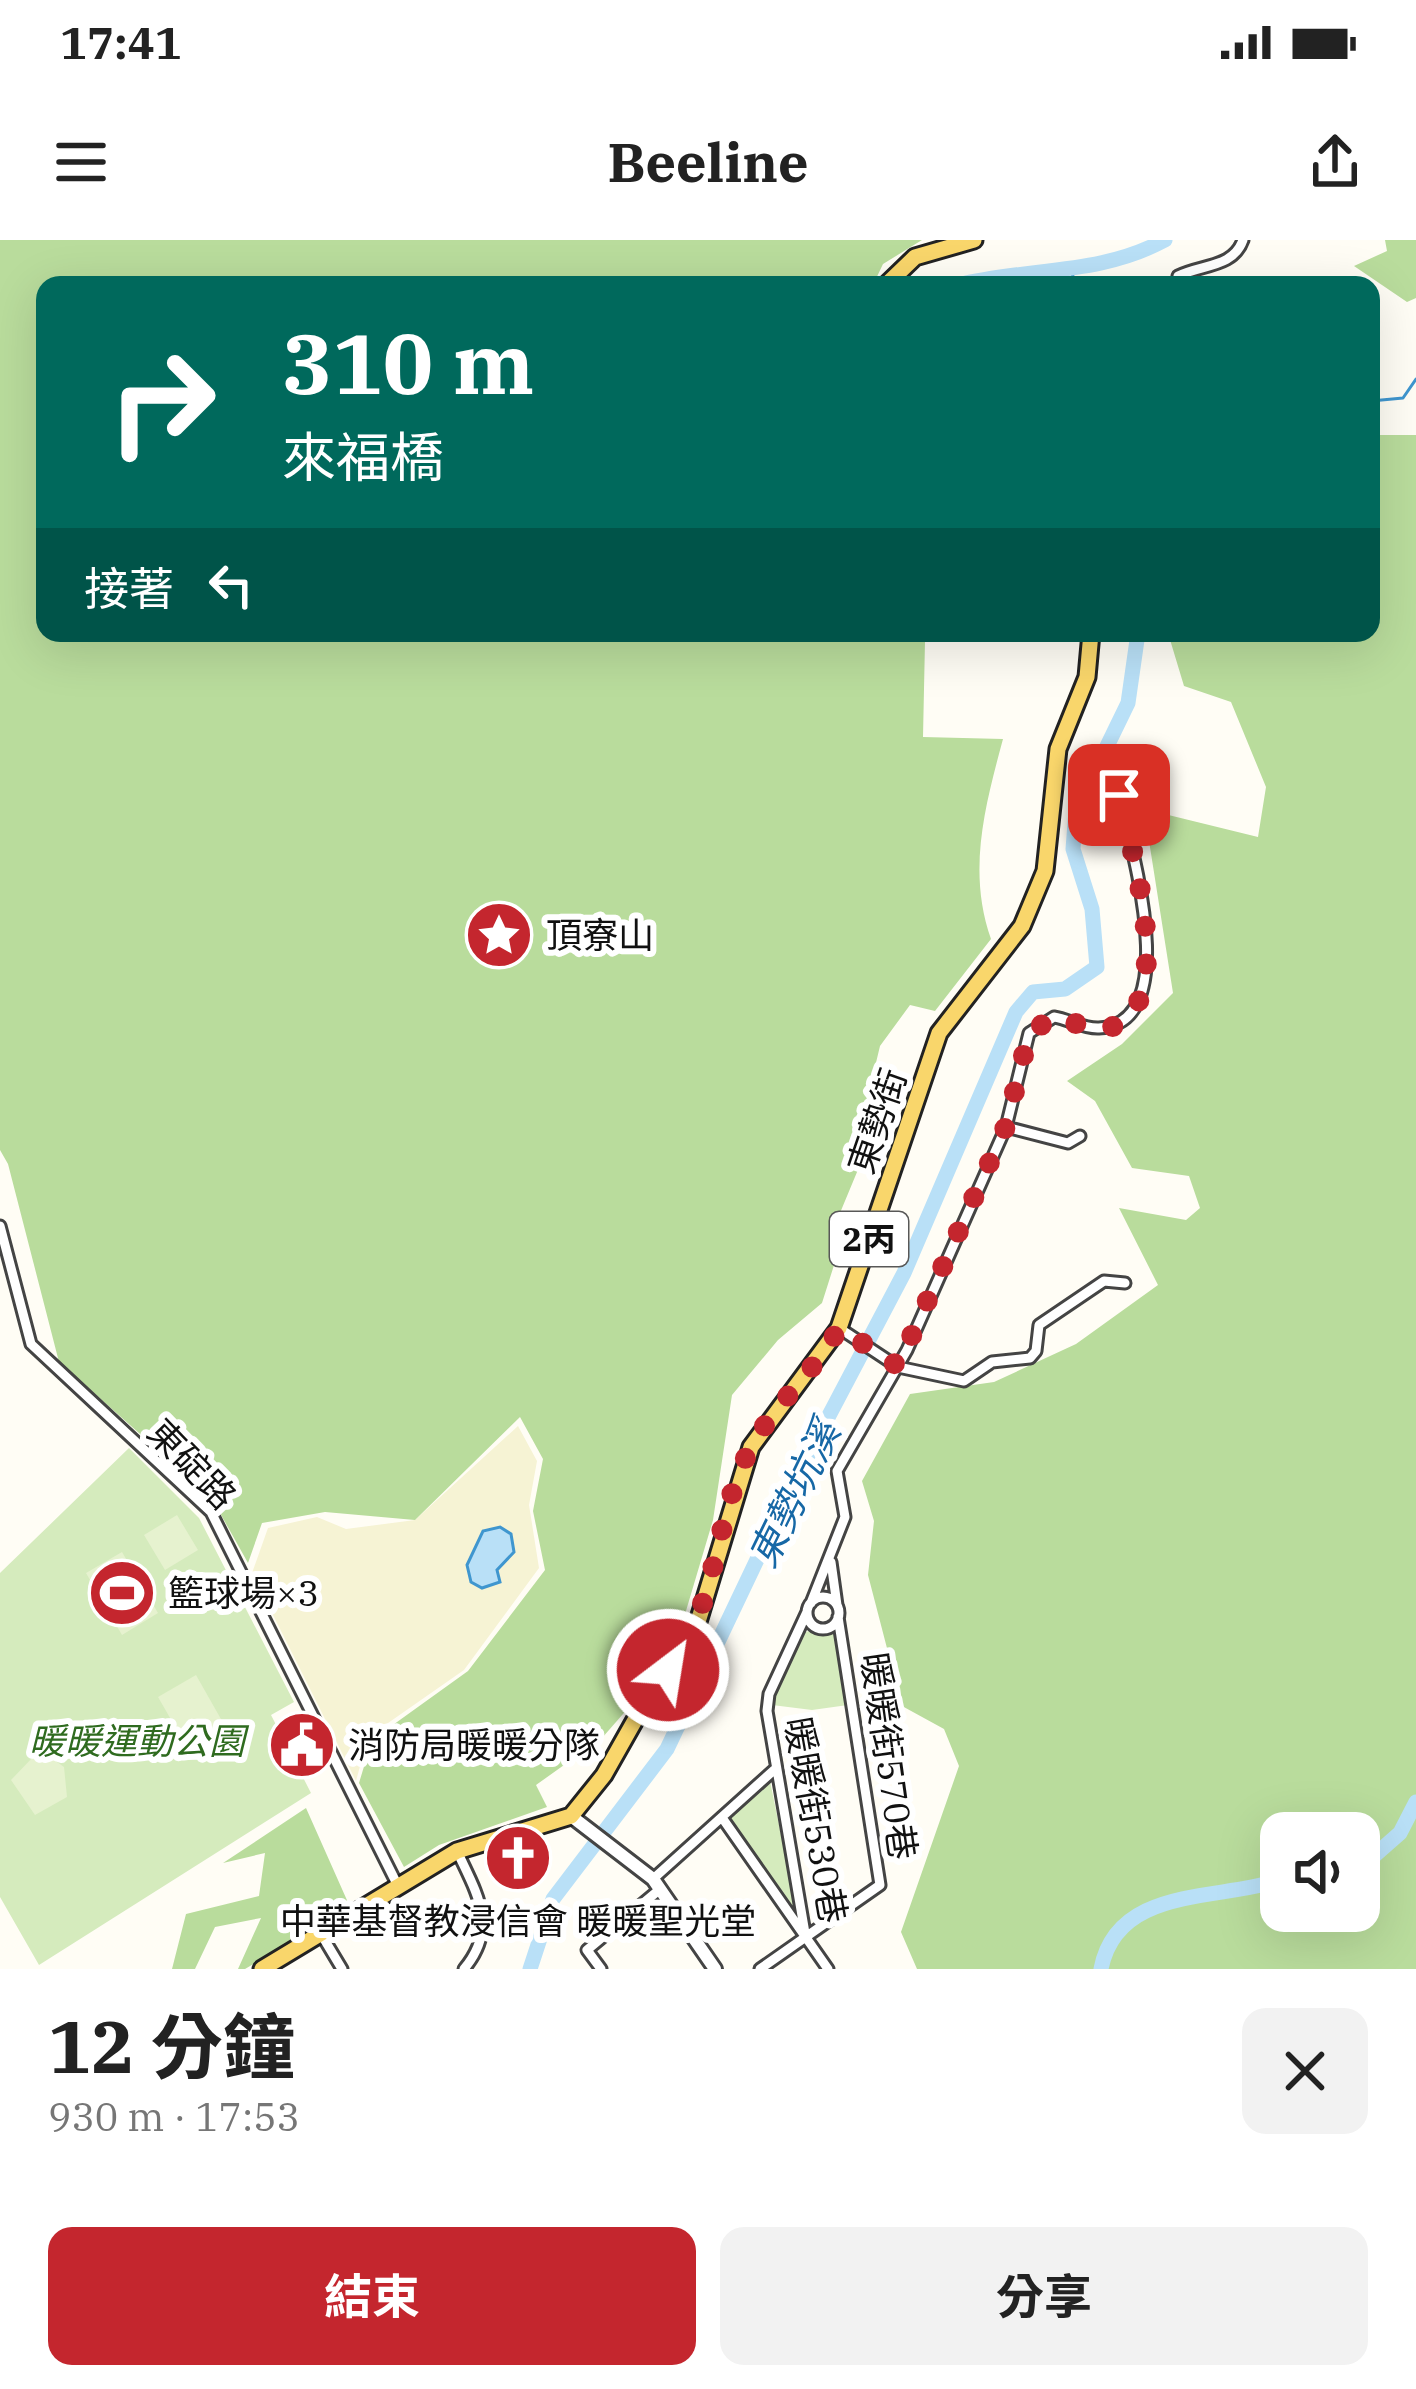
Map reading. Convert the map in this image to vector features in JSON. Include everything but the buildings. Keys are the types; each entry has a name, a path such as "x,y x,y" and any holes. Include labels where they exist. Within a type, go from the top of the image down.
{"main road":[{"path":"895,276 915,257 974,240"},
{"name":"東勢街","path":"576,1819 652,1690 694,1635 751,1447 844,1332 939,1033 1022,926 1045,871 1058,748 1088,677 1090,642"},
{"path":"262,1969 457,1851 576,1819"}],"street":[{"path":"1178,276 1199,265 1222,262 1239,252 1243,240"},
{"path":"838,1612 825,1598 809,1607 810,1622 823,1629 838,1612 831,1557 845,1517 837,1471 894,1363 1006,1126 1023,1046 1037,1023 1054,1017 1100,1029 1115,1024 1138,999 1148,966 1147,930 1119,795 1121,776"},
{"path":"1006,1126 1068,1143 1080,1136"},
{"name":"東碇路","path":"0,1226 32,1344 43,1360 211,1511 398,1886"},
{"path":"844,1332 894,1363 964,1381 992,1362 1030,1358 1036,1351 1034,1332 1039,1325 1104,1281 1125,1283"},
{"name":"暖暖街530巷","path":"828,1969 806,1939 775,1770 769,1694 831,1557"},
{"name":"暖暖街570巷","path":"760,1969 880,1885 838,1612"},
{"path":"601,1969 587,1950 775,1770"},
{"path":"576,1819 656,1884 715,1969"},
{"path":"723,1819 806,1939"},
{"path":"457,1851 485,1911 481,1939 464,1969"},
{"path":"320,1934 342,1969"}],"shaded area":[{"path":"518,1426 537,1461 529,1505 539,1568 464,1670 368,1737 356,1781 252,1573 268,1528 317,1517 346,1529 415,1520"}],"green space":[{"path":"0,240 922,240 883,264 877,276 36,276 36,642 925,642 923,737 1003,739 981,839 980,888 991,939 935,1011 910,1005 880,1046 868,1096 897,1094 898,1112 867,1148 830,1237 835,1262 822,1303 778,1340 732,1395 713,1520 672,1658 602,1738 536,1785 547,1807 439,1845 404,1867 359,1783 372,1740 468,1671 545,1570 533,1511 543,1459 520,1417 415,1520 325,1512 262,1523 248,1563 211,1497 59,1362 8,1164 0,1150"},
{"path":"1385,240 1416,240 1416,298 1407,302 1380,284 1380,276 1369,276 1354,266 1387,251"},
{"path":"1380,435 1416,435 1416,1969 917,1969 901,1932 959,1766 944,1729 902,1706 868,1575 874,1521 862,1481 910,1394 994,1382 1076,1344 1158,1285 1119,1208 1186,1220 1200,1208 1189,1176 1132,1168 1095,1101 1067,1081 1122,1044 1173,993 1144,809 1258,837 1266,787 1231,702 1184,686 1171,642 1380,642"},
{"name":"暖暖運動公園","path":"129,1448 199,1518 294,1702 271,1715 311,1793 39,1965 0,1897 0,1573"},
{"path":"177,1515 198,1550 165,1570 144,1535"},
{"name":"籃球場×3","path":"122,1552 158,1613 122,1635 86,1573"},
{"path":"801,1634 834,1634 839,1640 848,1705 812,1710 772,1705"},
{"path":"196,1675 230,1735 192,1756 158,1697"},
{"path":"46,1754 64,1767 67,1797 35,1815 11,1780 33,1757"},
{"path":"770,1781 799,1922 729,1819"},
{"path":"306,1808 350,1907 245,1969 238,1969 261,1918 215,1927 195,1969 172,1969 186,1914 259,1896 265,1853 223,1863"}],"water":[{"path":"500,1527 511,1534 514,1552 497,1570 500,1582 482,1588 471,1582 467,1565 483,1531"}],"waterway":[{"name":"東勢坑溪","path":"1007,276 1115,260 1165,240"},
{"path":"1071,272 1073,276"},
{"path":"1380,400 1403,398 1416,379"},
{"name":"東勢坑溪","path":"530,1969 553,1899 667,1749 794,1482 904,1273 1016,1012 1033,992 1065,989 1097,967 1092,909 1073,849 1076,810 1128,703 1137,642"},
{"path":"1380,1851 1400,1833 1416,1802"},
{"path":"1101,1969 1111,1942 1127,1923 1148,1910 1260,1885"}],"place":[{"name":"頂寮山","path":"499,935"},
{"name":"籃球場×3","path":"122,1593"},
{"name":"消防局暖暖分隊","path":"302,1745"},
{"name":"中華基督教浸信會 暖暖聖光堂","path":"518,1858"}],"route":[{"path":"668,1670 694,1635 751,1447 797,1382 839,1328 898,1366 1006,1126 1029,1033 1037,1023 1054,1017 1100,1029 1115,1024 1138,999 1148,966 1147,930 1119,795"}]}
